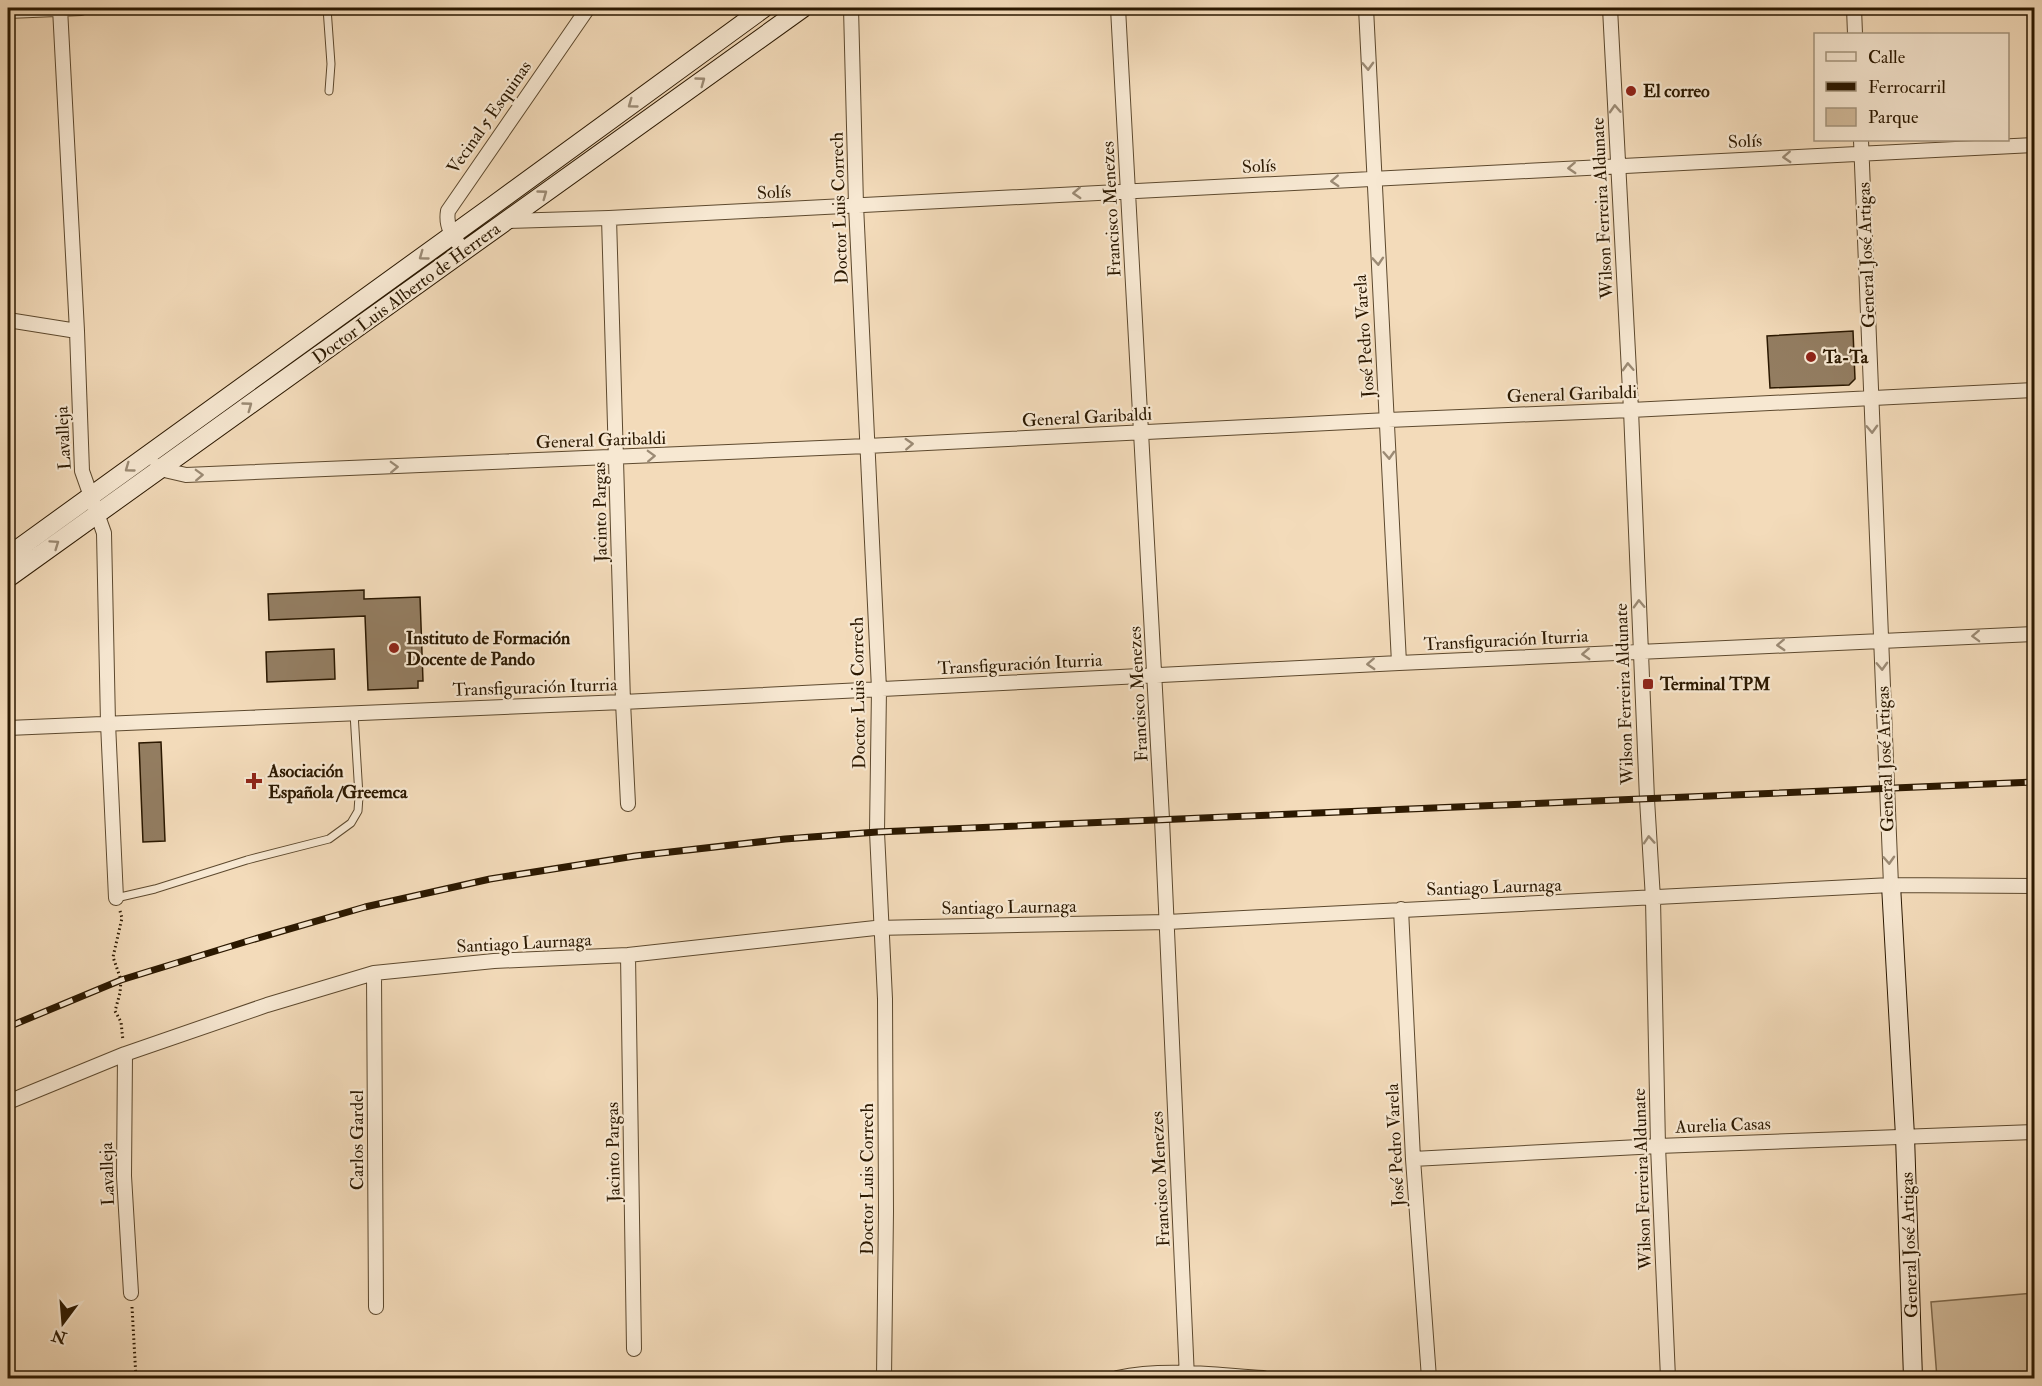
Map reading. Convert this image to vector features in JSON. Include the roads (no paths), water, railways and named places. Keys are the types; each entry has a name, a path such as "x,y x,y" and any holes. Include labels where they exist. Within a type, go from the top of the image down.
{"street":[{"name":"Lavalleja","path":"60,8 82,471 104,533 108,723 116,898"},
{"path":"8,11 81,8"},
{"name":"Vecinal 5 Esquinas","path":"452,235 446,222 448,211 588,8"},
{"name":"Doctor Luis Alberto de Herrera","path":"8,555 764,8"},
{"name":"Doctor Luis Alberto de Herrera","path":"8,578 803,8"},
{"name":"Doctor Luis Correch","path":"851,8 856,205 879,689 878,832 885,999 884,1378"},
{"name":"Francisco Menezes","path":"1118,8 1155,675 1187,1376"},
{"name":"José Pedro Varela","path":"1366,8 1399,663"},
{"name":"Wilson Ferreira Aldunate","path":"1610,8 1653,899 1658,1146 1668,1378"},
{"path":"1854,8 1855,33"},
{"name":"Solís","path":"506,221 609,219 1618,166 1861,146 2034,145"},
{"name":"General José Artigas","path":"1861,146 1890,885 1905,1136 1913,1378"},
{"path":"491,207 506,221"},
{"name":"Jacinto Pargas","path":"609,219 628,804"},
{"path":"452,235 464,251"},
{"path":"8,320 77,330"},
{"name":"General Garibaldi","path":"160,469 186,475 867,447 2034,390"},
{"path":"149,454 160,469"},
{"name":"Transfiguración Iturria","path":"8,728 623,702 1641,651 2034,634"},
{"name":"Santiago Laurnaga","path":"8,1102 125,1054 267,1005 374,973 494,961 628,955 882,927 1167,922 1401,909 1653,899 1890,885 2034,886"},
{"name":"José Pedro Varela","path":"1401,909 1413,1159 1429,1378"},
{"name":"Jacinto Pargas","path":"628,955 633,1349"},
{"name":"Carlos Gardel","path":"374,973 376,1307"},
{"name":"Lavalleja","path":"125,1054 124,1176 131,1293"},
{"name":"Aurelia Casas","path":"1413,1159 1658,1146 2034,1132"},
{"path":"1117,1378 1142,1373 1263,1378"}],"lane":[{"path":"327,8 331,64 329,91"},
{"path":"116,898 328,839 351,822 357,811 359,796 354,712"}],"railway":[{"path":"8,1027 121,980 365,907 490,879 635,856 785,839 877,832 2034,782"}],"place":[{"name":"El correo","path":"1631,91"},
{"name":"Ta-Ta","path":"1811,357"},
{"name":"Instituto de Formación Docente de Pando","path":"394,648"},
{"name":"Terminal TPM","path":"1648,684"},
{"name":"Asociación Española /Greemca","path":"254,781"}]}
